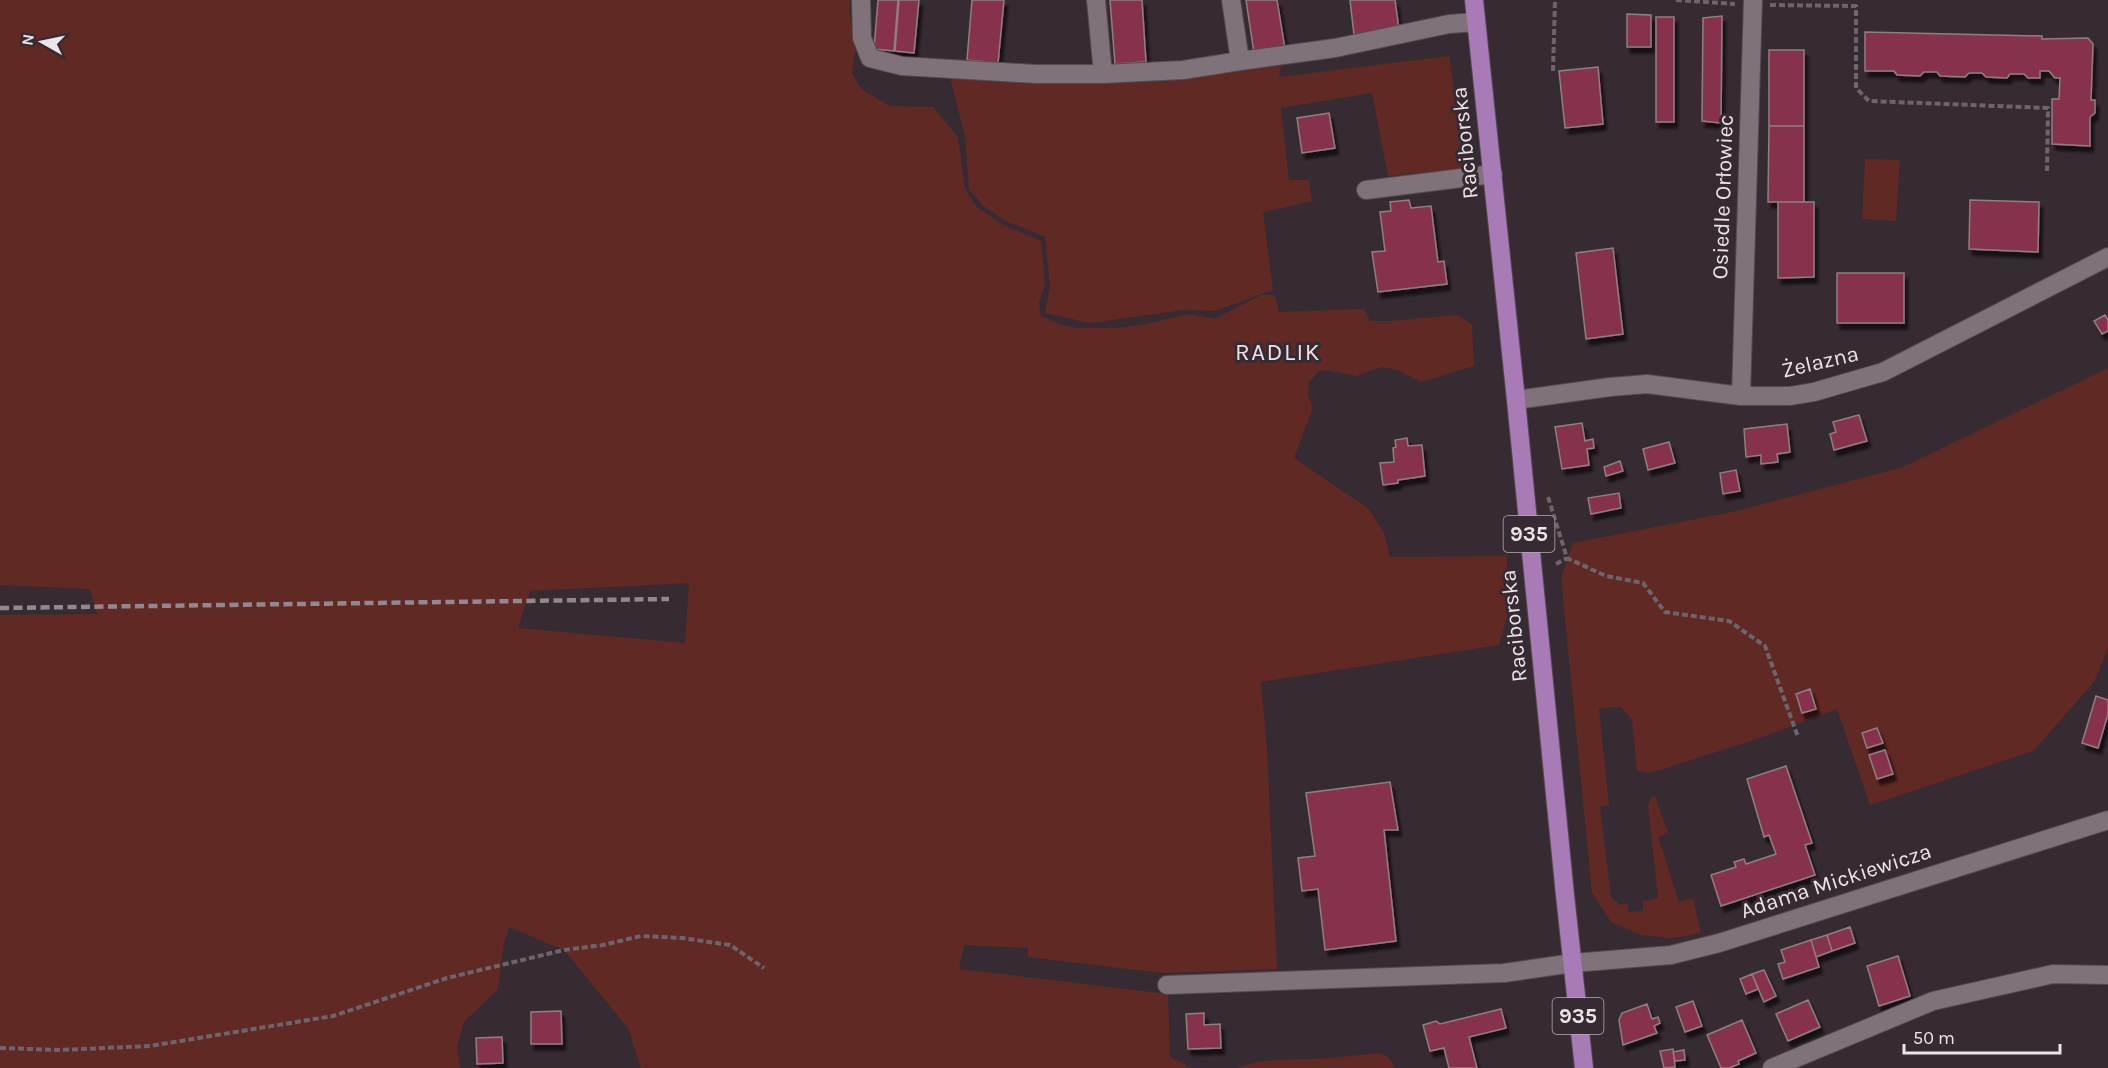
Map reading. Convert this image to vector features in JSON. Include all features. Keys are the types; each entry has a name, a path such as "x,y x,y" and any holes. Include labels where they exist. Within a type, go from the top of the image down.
{"main road":[{"name":"Raciborska","path":"1474,0 1584,1068"}],"street":[{"path":"861,0 862,38 870,58 902,66 1036,74 1103,74 1184,70 1335,48 1449,24 1476,22"},
{"path":"1096,0 1103,74"},
{"path":"1231,0 1240,61"},
{"name":"Osiedle Orłowiec","path":"1741,396 1753,3"},
{"path":"1366,190 1493,174"},
{"name":"Żelazna","path":"1516,400 1647,384 1741,396 1790,396 1814,392 1883,372 2108,257"},
{"name":"Adama Mickiewicza","path":"1167,985 1504,973 1573,963 1671,955 1719,943 2107,821"},
{"path":"1772,1068 1933,1001 2053,974 2108,975"}],"path":[{"path":"1553,71 1555,0"},
{"path":"1676,0 1857,6 1856,88 1869,101 2048,108 2047,171"},
{"path":"1548,497 1567,558 1606,576 1643,583 1665,612 1729,621 1765,646 1798,736"},
{"path":"1556,564 1567,558"},
{"path":"0,1048 60,1050 150,1046 333,1016 447,978 564,950 603,945 641,936 682,938 730,945 764,968"}],"shaded area":[{"path":"0,0 850,0 849,10 855,50 852,73 861,89 890,106 933,107 958,137 965,189 977,207 1003,225 1041,241 1045,284 1039,302 1041,316 1061,325 1077,328 1118,328 1189,314 1215,319 1261,295 1275,295 1279,312 1364,309 1370,321 1458,315 1472,325 1474,366 1421,382 1397,370 1382,367 1356,376 1325,370 1318,372 1309,382 1308,395 1313,408 1294,458 1369,509 1384,533 1390,557 1507,556 1507,617 1499,645 1261,682 1267,748 1277,969 1162,973 1028,957 1028,948 964,945 959,969 1168,994 1170,1057 1192,1068 641,1068 628,1028 564,950 509,927 504,943 498,989 464,1022 457,1047 460,1068 0,1068 0,615 97,614 90,589 0,585","holes":["689,583 685,643 518,628 530,591"]},
{"path":"1449,56 1466,168 1388,176 1372,93 1281,108 1289,180 1309,180 1312,201 1263,212 1273,290 1215,311 1183,310 1090,323 1045,313 1050,285 1045,237 1004,220 982,205 969,189 965,137 950,77 1104,81 1281,66 1279,77"},
{"path":"1865,159 1900,160 1896,221 1862,219"},
{"path":"2108,368 2108,648 2094,682 2033,751 1870,805 1837,709 1757,739 1650,773 1637,771 1632,720 1621,707 1599,708 1609,805 1600,807 1611,897 1620,905 1628,903 1628,912 1643,911 1643,901 1658,898 1648,806 1651,798 1655,796 1668,833 1658,837 1679,902 1693,898 1701,933 1672,938 1641,935 1611,922 1592,893 1561,578 1573,543 1732,512 1901,468"},
{"path":"1379,1053 1389,1057 1395,1068 1237,1068 1264,1061 1320,1059"}],"building":[{"path":"878,0 898,0 894,51 874,49"},
{"path":"899,0 919,0 914,53 895,51"},
{"path":"972,0 1004,0 998,63 967,60"},
{"path":"1110,0 1142,0 1146,62 1115,64"},
{"path":"1246,0 1277,0 1285,49 1254,53"},
{"path":"1350,0 1395,0 1399,29 1354,35"},
{"path":"1627,14 1651,15 1651,47 1627,47"},
{"path":"1722,16 1721,123 1702,121 1703,18"},
{"path":"1656,17 1674,17 1674,122 1656,122"},
{"path":"1865,32 2042,36 2042,39 2088,38 2093,44 2091,100 2095,100 2095,113 2090,117 2090,146 2052,144 2052,99 2059,99 2060,78 2055,78 2049,71 2040,71 2040,78 2028,78 2024,74 2010,74 2007,78 1986,77 1982,73 1969,73 1965,77 1940,76 1937,72 1924,72 1920,76 1897,75 1894,71 1865,71"},
{"path":"1769,50 1804,50 1804,126 1769,126"},
{"path":"1598,67 1603,124 1565,128 1559,71"},
{"path":"1329,113 1335,148 1302,153 1297,118"},
{"path":"1769,126 1804,126 1804,202 1768,202"},
{"path":"1409,200 1411,208 1431,206 1438,262 1444,261 1447,284 1378,292 1372,252 1385,251 1380,212 1391,211 1390,202"},
{"path":"1970,200 2039,202 2038,252 1969,249"},
{"path":"1778,202 1814,202 1814,277 1778,278"},
{"path":"1613,248 1623,334 1586,339 1576,253"},
{"path":"1837,273 1904,273 1904,323 1837,323"},
{"path":"2105,315 2108,320 2108,331 2102,334 2094,321"},
{"path":"1859,415 1867,441 1834,450 1830,434 1836,432 1833,422"},
{"path":"1582,423 1585,441 1593,439 1594,448 1587,449 1589,465 1562,469 1555,427"},
{"path":"1787,424 1790,452 1777,454 1778,462 1761,464 1761,455 1746,457 1744,429"},
{"path":"1407,438 1408,446 1422,445 1425,476 1383,485 1380,463 1394,462 1395,440"},
{"path":"1669,442 1675,463 1648,470 1643,449"},
{"path":"1620,461 1623,471 1606,476 1604,467"},
{"path":"1736,470 1740,491 1723,494 1720,473"},
{"path":"1619,493 1621,508 1591,514 1588,498"},
{"path":"1810,689 1816,709 1802,713 1796,694"},
{"path":"2096,696 2108,700 2108,714 2098,748 2082,743"},
{"path":"1877,728 1883,743 1867,748 1862,733"},
{"path":"1885,750 1893,774 1877,779 1869,755"},
{"path":"1786,766 1812,843 1805,845 1815,875 1721,906 1711,875 1736,867 1734,862 1744,859 1746,864 1776,854 1769,835 1764,837 1747,779"},
{"path":"1390,782 1398,830 1384,830 1396,941 1325,950 1318,889 1302,891 1298,858 1315,856 1306,793"},
{"path":"1850,927 1855,943 1832,951 1827,935"},
{"path":"1827,935 1832,951 1816,957 1811,940"},
{"path":"1811,940 1819,967 1783,979 1778,964 1785,962 1781,950"},
{"path":"1898,956 1910,996 1879,1006 1867,966"},
{"path":"1764,970 1776,996 1764,1002 1752,974"},
{"path":"1752,974 1758,989 1746,994 1740,979"},
{"path":"1808,1000 1820,1027 1788,1041 1776,1014"},
{"path":"1693,1001 1702,1026 1685,1032 1676,1007"},
{"path":"1647,1004 1652,1019 1658,1017 1660,1023 1654,1026 1657,1033 1623,1045 1619,1020 1622,1013"},
{"path":"1501,1009 1506,1028 1469,1037 1477,1068 1449,1068 1444,1048 1430,1051 1423,1025 1436,1021 1440,1024"},
{"path":"561,1011 562,1044 531,1044 531,1012"},
{"path":"1204,1013 1204,1025 1220,1024 1221,1048 1188,1049 1186,1014"},
{"path":"1742,1020 1756,1053 1738,1061 1739,1064 1721,1068 1707,1035"},
{"path":"502,1037 503,1063 477,1064 476,1038"},
{"path":"1673,1049 1675,1067 1664,1068 1660,1051"},
{"path":"1684,1050 1685,1060 1675,1061 1673,1052"}],"railway":[{"path":"0,608 669,599"}],"district":[{"name":"RADLIK","path":"1278,352"}]}
